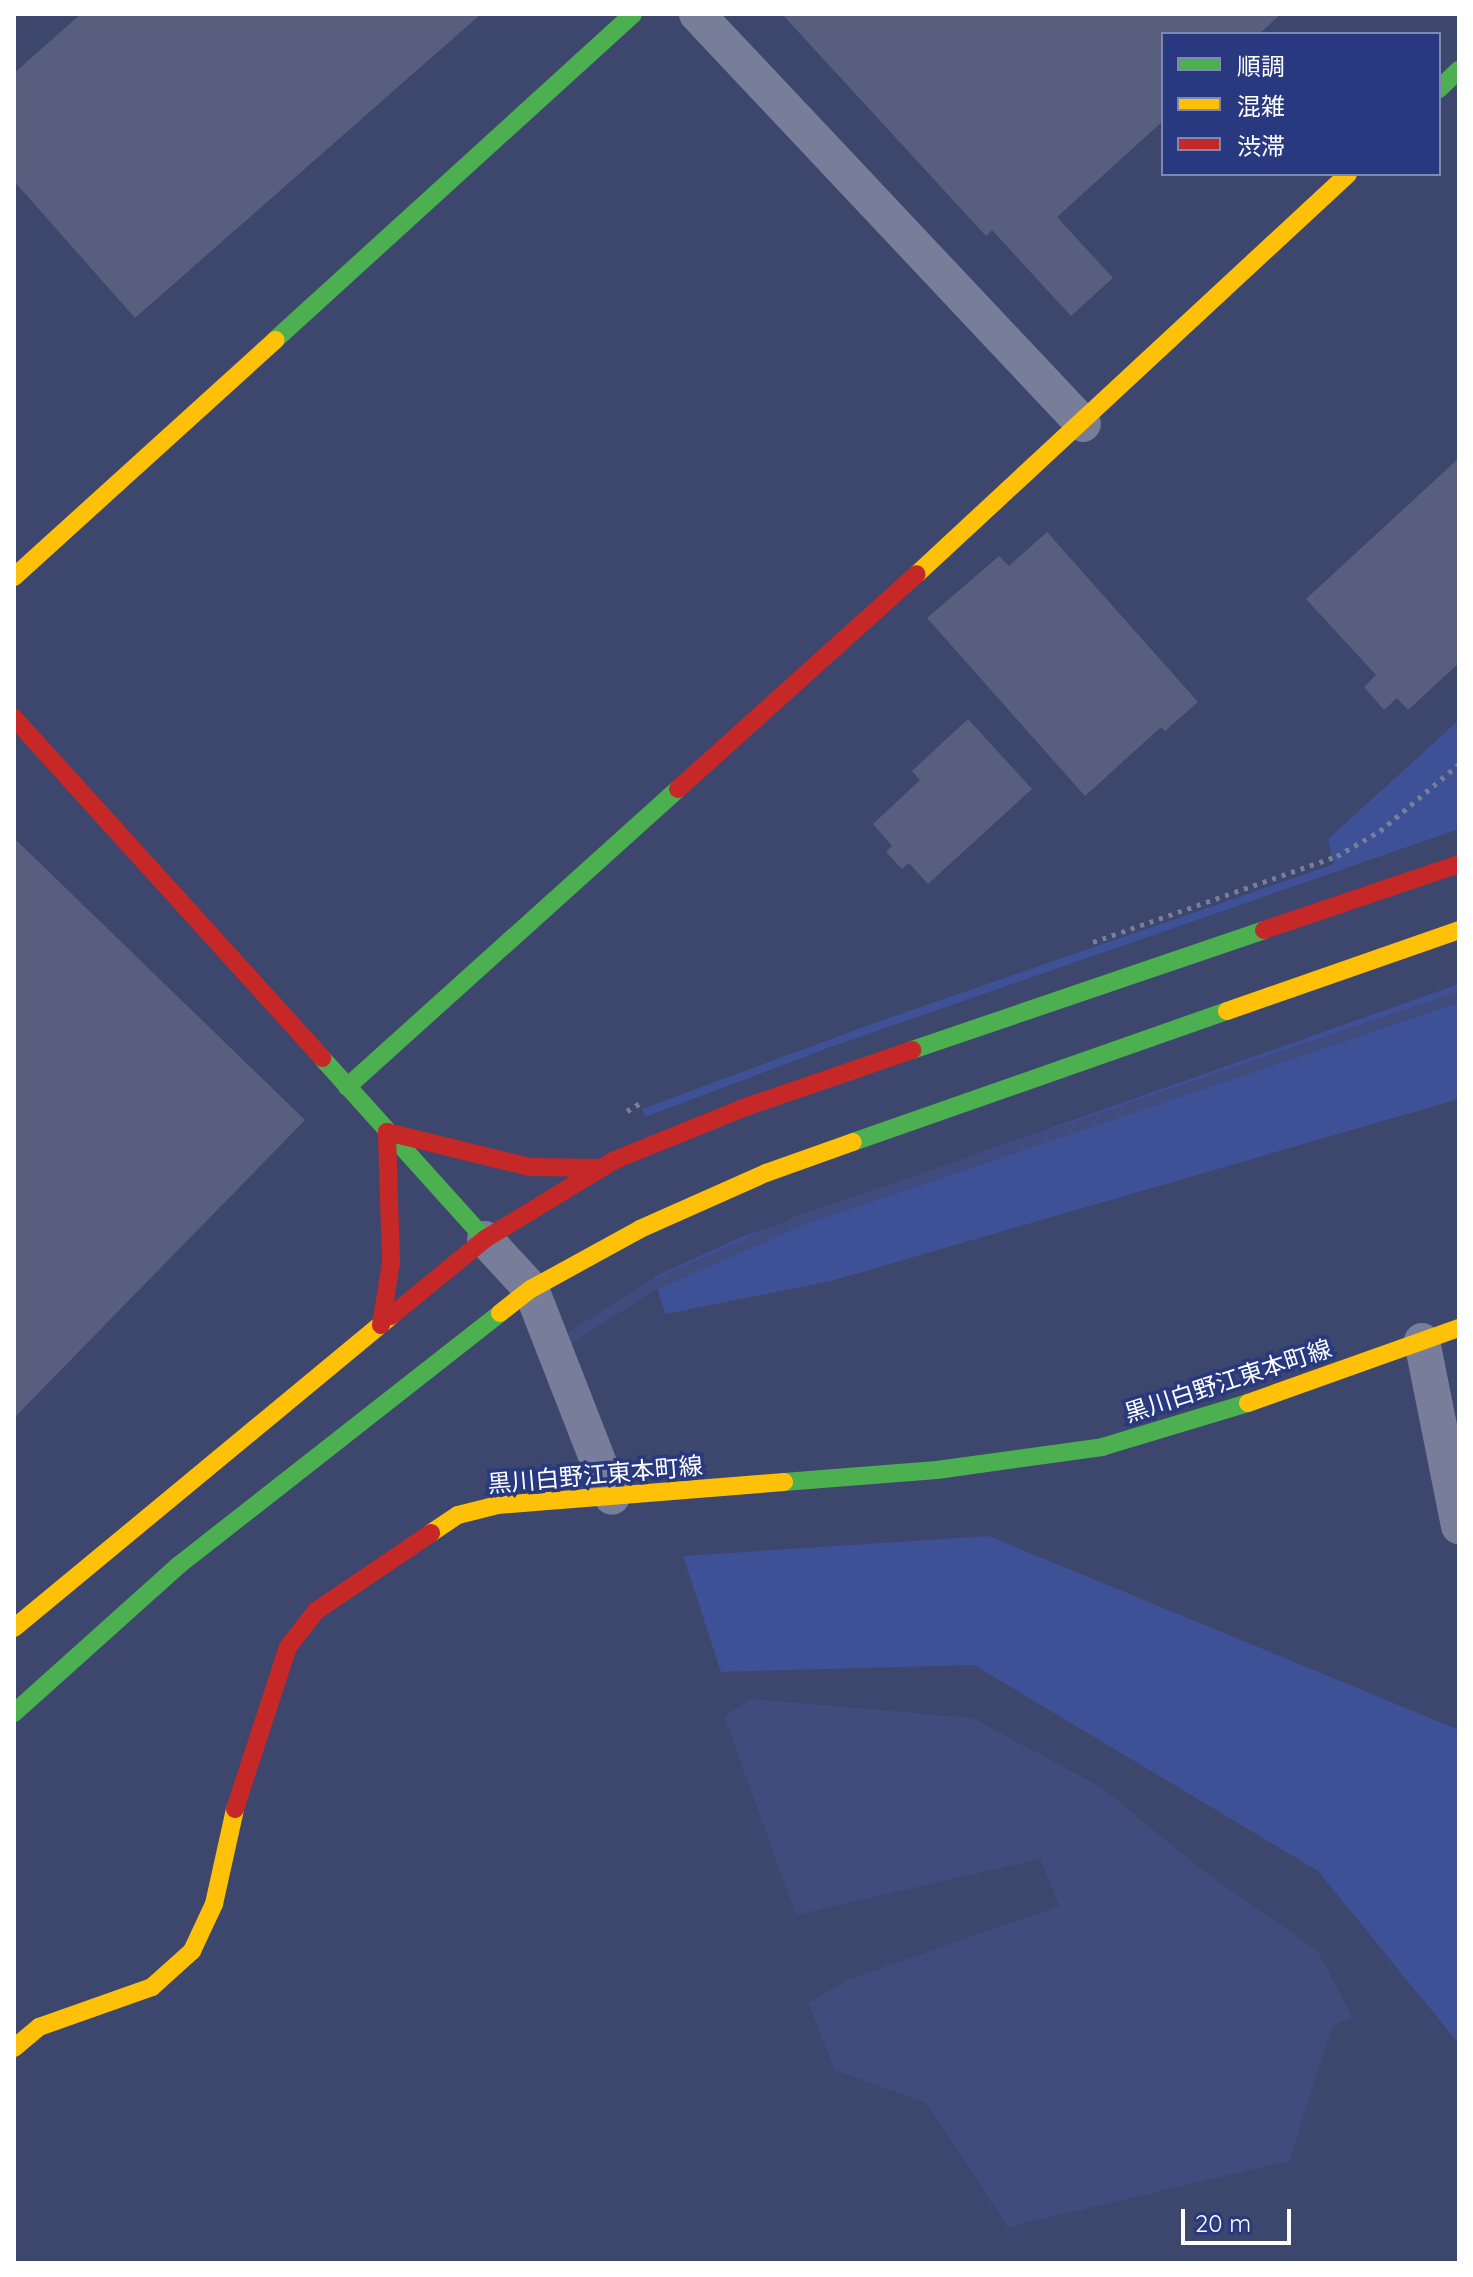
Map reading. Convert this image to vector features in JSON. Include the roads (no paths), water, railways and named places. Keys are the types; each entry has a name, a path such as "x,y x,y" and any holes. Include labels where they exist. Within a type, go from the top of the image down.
{"main road":[{"path":"14,577 633,14"},
{"path":"1441,87 1459,70"},
{"path":"347,1087 1083,424 1346,176"},
{"path":"14,718 485,1239"},
{"path":"14,1628 485,1239 602,1168 743,1108 1459,864"},
{"path":"14,1713 179,1565 531,1289 640,1229 766,1173 1459,930"},
{"path":"387,1132 529,1167 602,1168"},
{"path":"381,1325 391,1262 387,1132"},
{"name":"黒川白野江東本町線","path":"14,2048 39,2027 152,1987 192,1951 214,1904 239,1790 288,1647 316,1611 458,1515 498,1505 937,1470 1102,1447 1178,1427 1459,1328"}],"street":[{"path":"697,14 1083,424"},
{"path":"485,1239 531,1289 612,1497"},
{"path":"1422,1341 1459,1526"}],"waterway":[{"path":"570,1337 650,1286 802,1219 1459,996"}]}
